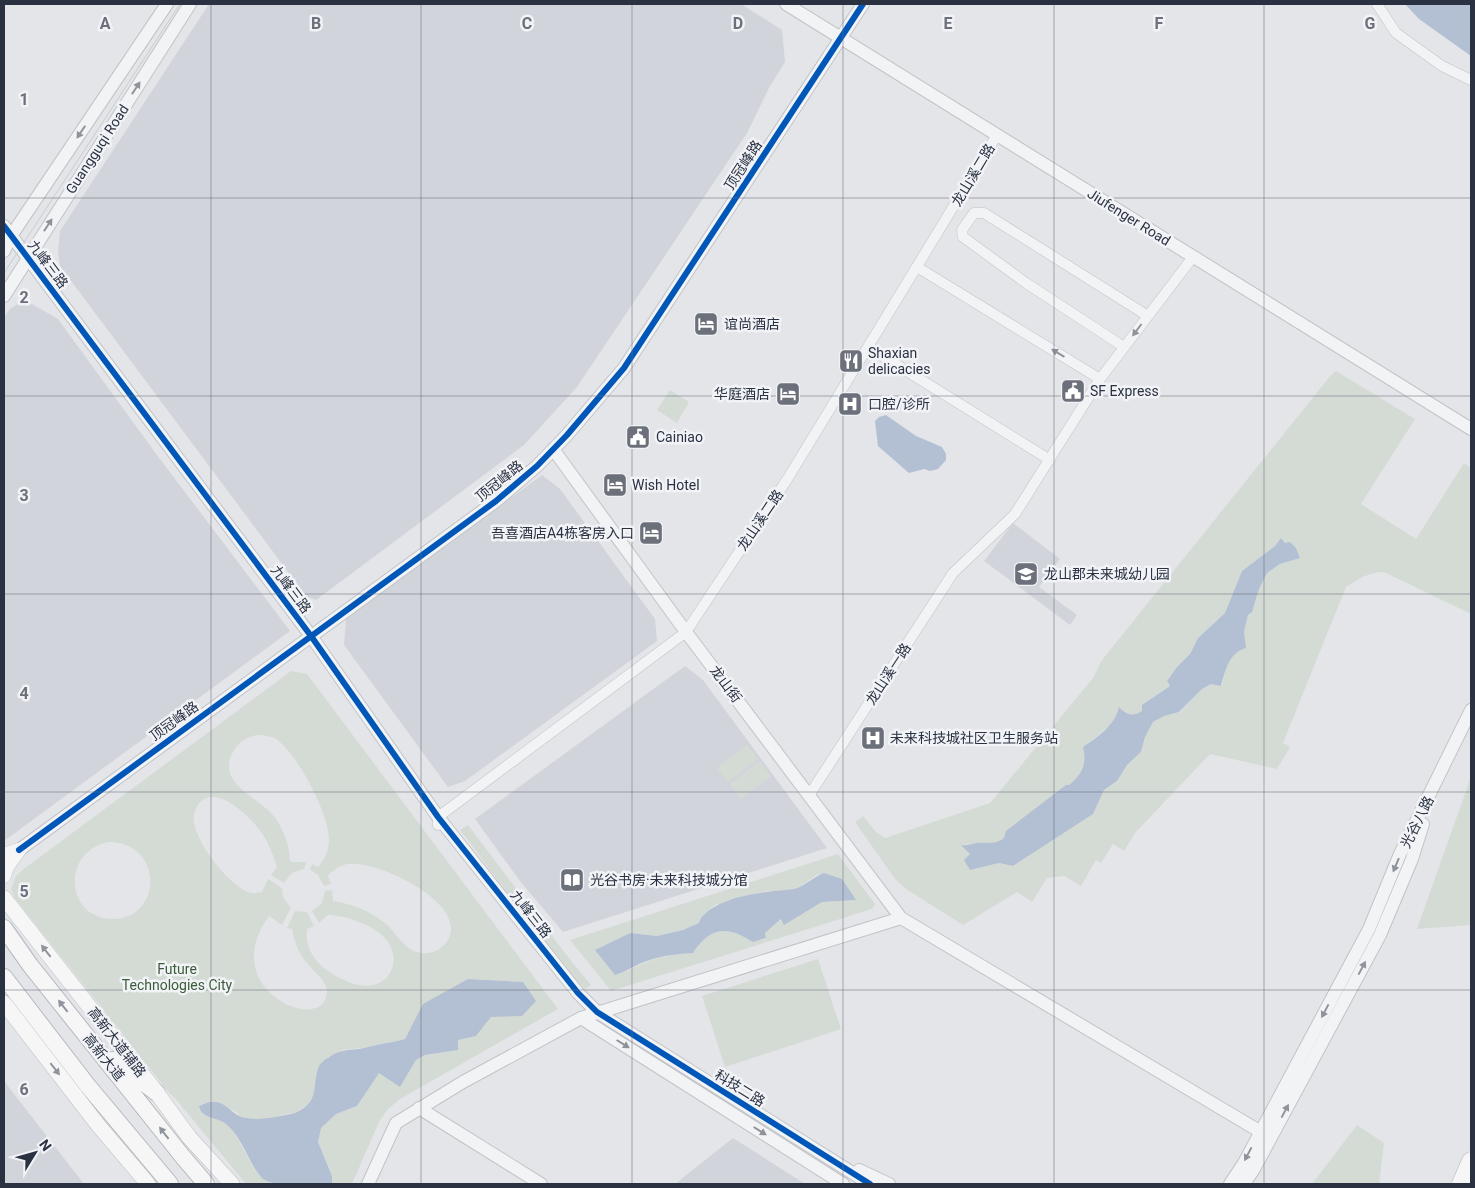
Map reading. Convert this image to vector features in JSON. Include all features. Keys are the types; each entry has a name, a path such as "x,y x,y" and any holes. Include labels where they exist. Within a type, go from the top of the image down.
{"highway":[{"name":"高新大道","path":"4,928 30,965 206,1184"},
{"path":"4,977 88,1086 166,1179 183,1157"},
{"path":"94,1045 157,1093"},
{"path":"1461,1184 1471,1161"}],"main road":[{"path":"4,855 19,850"},
{"path":"4,876 7,867 19,850"},
{"name":"高新大道辅路","path":"5,898 190,1136 232,1184"},
{"path":"4,1003 98,1125 147,1184"},
{"path":"88,1086 98,1125"}],"street":[{"name":"Guangguqi Road","path":"4,251 8,231 167,4"},
{"name":"Guangguqi Road","path":"4,296 27,257 190,4"},
{"name":"Jiufenger Road","path":"786,4 1471,429"},
{"name":"顶冠峰路","path":"19,850 496,501 537,466 624,368 864,4"},
{"path":"1377,4 1396,33 1442,66 1471,80"},
{"name":"龙山溪二路","path":"438,821 686,632 788,478 997,135"},
{"path":"1124,347 1026,284 963,238 962,230 974,213 984,213 1148,316"},
{"name":"九峰三路","path":"8,231 311,636 438,821 573,987 597,1012"},
{"name":"龙山溪一路","path":"810,794 953,573 1016,514 1100,379 1193,256"},
{"path":"917,267 1100,379"},
{"path":"868,347 1050,460"},
{"name":"龙山街","path":"553,449 686,632 810,794 901,918"},
{"name":"光谷八路","path":"1244,1184 1265,1135 1369,929 1400,854 1471,710"},
{"path":"368,1184 396,1123 463,1082 581,1018 901,918 1265,1135"},
{"name":"科技二路","path":"597,1012 870,1184"},
{"name":"科技二路","path":"581,1018 843,1184"},
{"path":"419,1108 541,1184"},
{"name":"光谷八路","path":"1230,1184 1265,1135"},
{"path":"833,1161 866,1172 889,1184"},
{"path":"826,1174 838,1184"}],"shaded area":[{"path":"209,4 741,4 782,30 785,62 769,88 747,133 577,387 524,445 316,600 306,596 60,266 58,251 60,231"},
{"path":"25,300 58,319 157,455 290,631 4,841 4,317 11,308"},
{"path":"542,475 560,489 655,619 657,641 465,781 448,787 344,645 346,619"},
{"name":"龙山郡未来城幼儿园","path":"1013,523 1060,559 1039,587 1077,615 1070,625 984,561"},
{"path":"685,666 703,680 827,848 563,932 520,881 475,819"},
{"path":"4,1081 84,1184 4,1184"},
{"path":"733,1138 805,1184 675,1184"}],"green space":[{"path":"1336,371 1415,419 1361,504 1416,539 1464,463 1471,468 1471,614 1384,572 1364,576 1346,587 1283,743 1290,747 1277,769 1210,754 1135,833 1124,851 1113,844 1101,863 1096,860 1081,886 1064,876 1047,878 1032,902 1017,892 963,925 906,889 895,879 855,822 863,816 876,832 885,838 990,803 1093,678 1102,660","holes":["1281,538 1285,543 1296,548 1300,558 1280,564 1267,573 1259,589 1252,612 1248,615 1244,632 1245,648 1231,658 1222,686 1211,684 1202,689 1180,712 1164,716 1153,722 1145,737 1141,752 1127,765 1117,781 1104,790 1093,814 1013,866 999,863 970,870 970,854 962,845 998,843 1076,780 1083,764 1083,747 1112,724 1120,708 1131,714 1139,713 1143,711 1142,705 1170,686 1167,681 1190,654 1198,638 1225,613 1242,571 1275,546"]},
{"path":"670,390 689,402 677,423 657,410"},
{"name":"Future Technologies City","path":"291,671 307,674 558,1009 400,1099 388,1109 379,1122 352,1184 332,1184 332,1176 318,1142 321,1128 336,1114 357,1106 379,1072 400,1087 416,1060 425,1055 458,1050 457,1040 476,1036 491,1017 522,1016 523,982 468,979 413,1024 405,1039 363,1048 342,1050 329,1057 322,1062 316,1081 315,1094 308,1104 296,1113 259,1120 243,1118 233,1110 203,1103 199,1106 202,1113 226,1124 237,1137 261,1177 266,1181 277,1184 246,1184 170,1094 14,897 11,889 16,876","holes":["257,735 274,738 284,746 302,770 318,800 328,828 329,843 326,854 318,867 312,864 310,870 318,875 324,886 331,884 328,875 337,868 347,864 361,864 399,877 418,887 435,900 447,914 451,928 444,945 432,952 416,952 406,946 385,923 361,909 333,901 332,890 325,891 322,903 312,911 319,923 328,915 337,916 357,921 376,931 390,945 394,959 390,973 384,980 369,986 351,983 328,971 319,963 309,948 307,929 314,926 307,912 295,911 287,928 292,929 301,955 321,978 326,987 327,991 322,1004 310,1009 294,1007 277,999 263,985 255,966 256,943 269,916 282,925 291,908 283,897 282,888 268,879 262,892 250,893 229,878 219,868 202,844 196,832 194,820 195,811 201,801 210,797 229,802 256,825 266,840 277,867 271,875 284,883 292,873 304,869 306,862 291,862 286,838 276,819 269,811 242,790 230,773 229,763 237,745","108,842 126,845 139,853 147,866 150,880 148,894 141,906 130,915 113,919 97,916 86,909 78,898 75,885 76,871 82,859 93,848"]},
{"path":"747,745 758,759 728,782 717,768"},
{"path":"760,761 771,776 741,799 730,784"},
{"path":"1471,777 1471,925 1417,929"},
{"path":"468,825 591,985 585,989 564,968 460,830"},
{"path":"838,854 875,904 872,909 611,991 570,940","holes":["817,875 842,879 855,900 822,902 784,925 782,919 765,933 766,939 753,941 735,933 720,931 706,938 693,953 659,958 627,971 595,950 630,933 657,936 683,930 699,923 700,918 715,905 726,901 767,891 784,891 799,887"]},
{"path":"818,959 841,1029 725,1067 702,996"},
{"path":"1357,1125 1384,1143 1379,1184 1312,1184"}],"water":[{"path":"1405,4 1471,4 1471,56 1419,19"},
{"path":"886,415 916,436 942,447 946,454 946,460 938,469 930,471 924,469 909,473 878,446 875,421 879,417"},
{"path":"1281,538 1285,543 1290,542 1296,548 1300,558 1280,564 1267,573 1259,589 1252,612 1248,615 1244,632 1246,648 1240,650 1232,658 1226,669 1221,686 1211,684 1202,689 1179,712 1164,716 1153,722 1145,737 1141,752 1127,765 1117,781 1104,790 1093,814 1013,866 999,863 970,870 964,860 970,854 961,845 1001,840 1004,838 1006,831 1066,785 1069,785 1080,773 1084,763 1083,747 1110,725 1119,707 1130,714 1139,713 1142,711 1142,705 1170,686 1167,681 1190,654 1198,638 1225,613 1242,571 1275,546"},
{"path":"824,873 842,879 856,900 822,902 784,925 781,919 765,933 766,938 753,942 735,933 720,931 706,938 693,953 653,959 615,975 595,950 630,933 657,936 683,930 699,923 708,911 721,903 770,891 797,888"},
{"path":"468,979 523,982 536,1001 522,1016 491,1017 476,1036 458,1040 458,1050 425,1055 416,1060 400,1087 379,1073 357,1106 336,1114 321,1128 318,1142 332,1176 332,1184 286,1185 263,1179 234,1132 226,1124 206,1116 200,1110 199,1106 208,1102 215,1102 221,1103 241,1116 253,1119 265,1119 296,1113 312,1099 319,1067 323,1061 341,1051 405,1039 423,1004"}],"tram line":[{"path":"4,273 180,4"}],"cycle path":[{"path":"19,850 496,501 537,466 567,435 624,368 863,4"},
{"path":"4,226 311,636 438,817 578,993 597,1012 870,1184"}],"place":[{"name":"谊尚酒店","path":"706,324"},
{"name":"Shaxian delicacies","path":"851,361"},
{"name":"SF Express","path":"1073,391"},
{"name":"华庭酒店","path":"788,394"},
{"name":"口腔/诊所","path":"850,404"},
{"name":"Cainiao","path":"638,437"},
{"name":"Wish Hotel","path":"615,485"},
{"name":"吾喜酒店A4栋客房入口","path":"651,533"},
{"name":"龙山郡未来城幼儿园","path":"1026,574"},
{"name":"未来科技城社区卫生服务站","path":"873,738"},
{"name":"光谷书房·未来科技城分馆","path":"572,880"}]}
